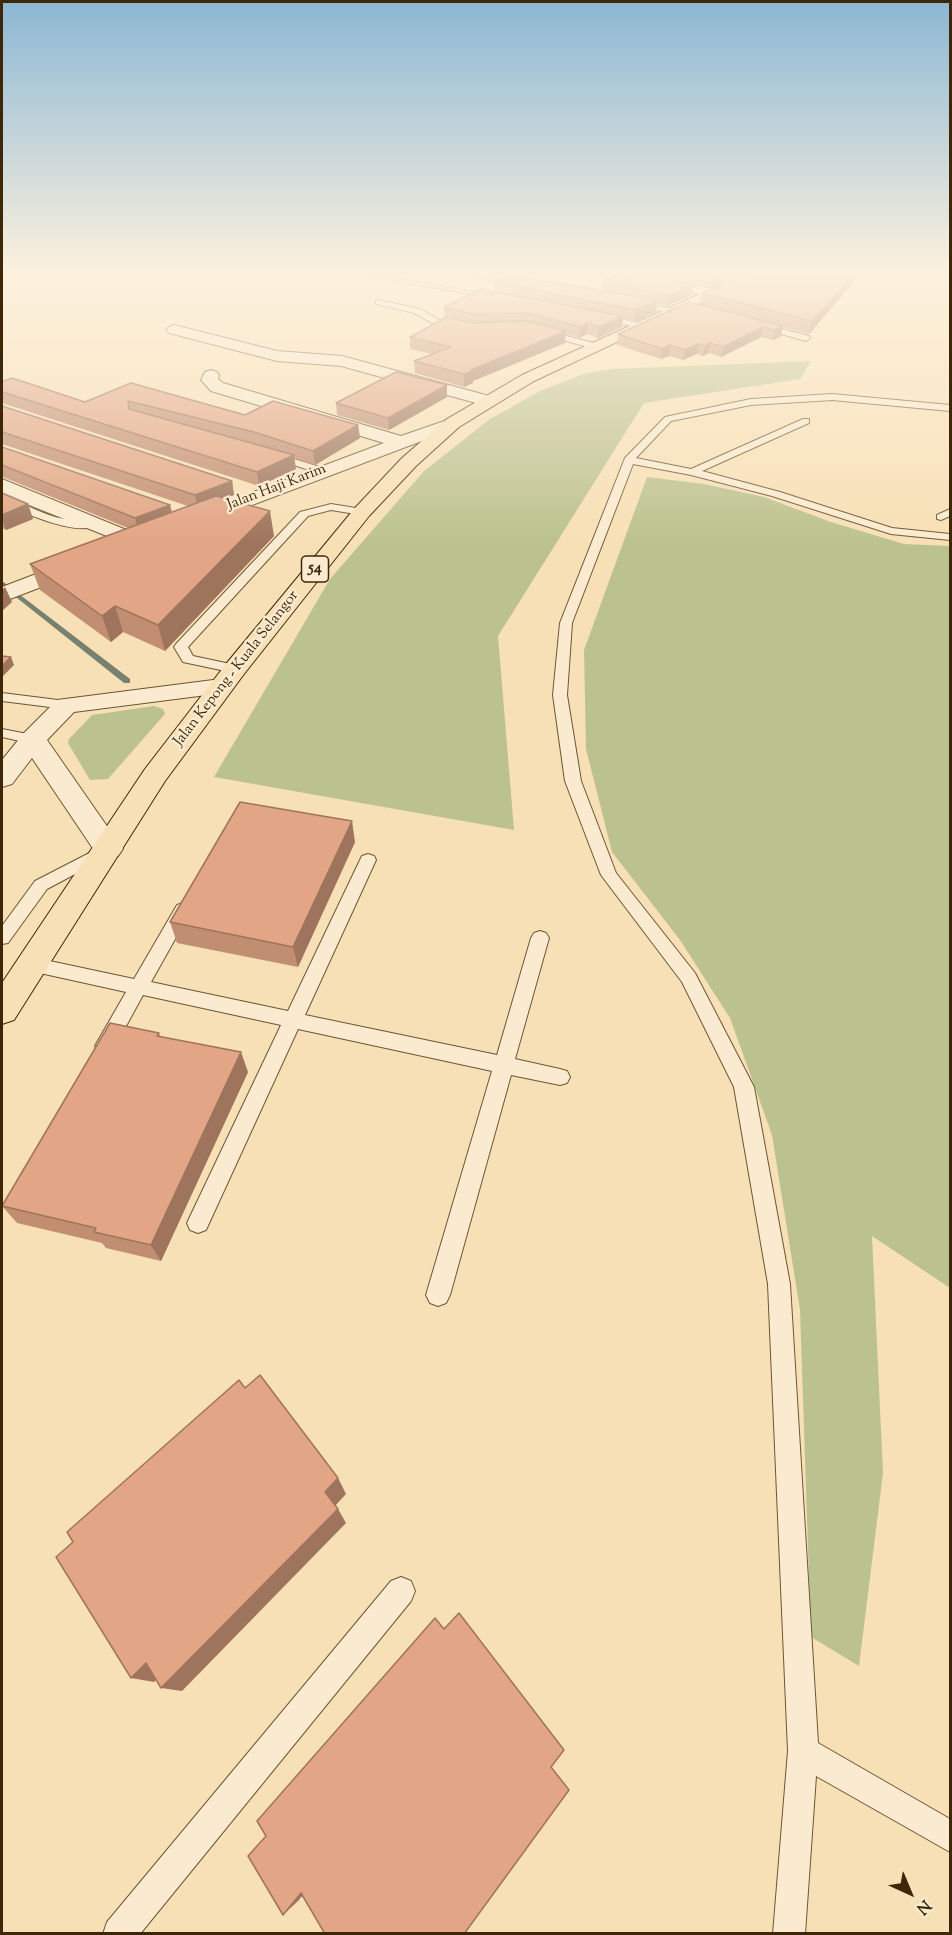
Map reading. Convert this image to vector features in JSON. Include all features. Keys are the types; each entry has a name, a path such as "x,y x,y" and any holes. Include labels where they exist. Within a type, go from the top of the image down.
{"highway":[{"name":"Jalan Kepong - Kuala Selangor","path":"2,1010 155,775 228,678 362,512 409,462 453,423 528,378 561,363"}],"street":[{"path":"350,363 487,401"},
{"path":"211,375 209,380 217,387 400,442"},
{"name":"Jalan Haji Karim","path":"178,519 199,519 453,423"},
{"path":"2,485 139,542"},
{"path":"238,488 261,495"},
{"path":"117,550 159,534"},
{"path":"11,591 96,558"},
{"path":"3,774 66,705 228,678"},
{"path":"33,739 108,849"}],"lane":[{"path":"789,1934 803,1751 779,1284 744,1087 689,978 609,875 573,781 560,695 566,623 629,460 668,419 751,402 832,397 951,408"},
{"path":"692,472 806,421"},
{"path":"262,452 322,471"},
{"path":"629,460 692,472 776,494 891,531 951,537"},
{"path":"2,499 43,517 66,523 93,524"},
{"path":"228,678 188,659 182,647 304,514 331,507 362,512"},
{"path":"2,697 66,705"},
{"path":"2,733 33,739"},
{"path":"2,938 41,885 108,849"},
{"path":"198,1223 368,860"},
{"path":"98,1059 191,895"},
{"path":"438,1295 540,938"},
{"path":"32,964 560,1077"},
{"path":"119,1934 401,1591"},
{"path":"803,1751 951,1836"}],"green space":[{"path":"810,363 800,379 644,403 498,636 514,830 214,777 330,579 424,471 490,419 540,391 586,373 613,369"},
{"path":"647,477 704,484 764,497 831,522 904,544 950,546 950,1288 872,1236 883,1473 859,1666 811,1637 800,1310 772,1135 730,1018 680,940 612,852 586,749 584,650"},
{"path":"154,706 163,709 165,714 108,779 90,780 68,743 69,739 92,715"}],"building":[{"path":"423,363 487,363 464,374"},
{"path":"396,372 447,385 388,418 336,403"},
{"path":"12,378 85,402 131,383 245,415 273,401 358,425 313,451 254,432 128,401 129,409 294,455 257,472 2,392 2,382"},
{"path":"2,406 232,481 195,495 2,432"},
{"path":"2,447 170,505 135,518 2,465"},
{"path":"2,493 28,504 2,515"},
{"path":"216,496 270,511 158,625 115,606 102,616 30,564"},
{"path":"2,656 11,657 2,666"},
{"path":"240,802 352,821 293,947 170,922"},
{"path":"110,1023 159,1033 157,1036 241,1052 151,1245 94,1232 96,1228 2,1206"},
{"path":"260,1375 338,1478 325,1492 338,1509 161,1688 146,1663 131,1678 56,1557 73,1542 67,1532 239,1380 245,1388"},
{"path":"459,1613 564,1750 551,1767 569,1790 464,1934 325,1934 301,1893 283,1915 248,1856 266,1836 257,1821 435,1618 444,1629"}],"waterway":[{"path":"2,583 127,681"}]}
